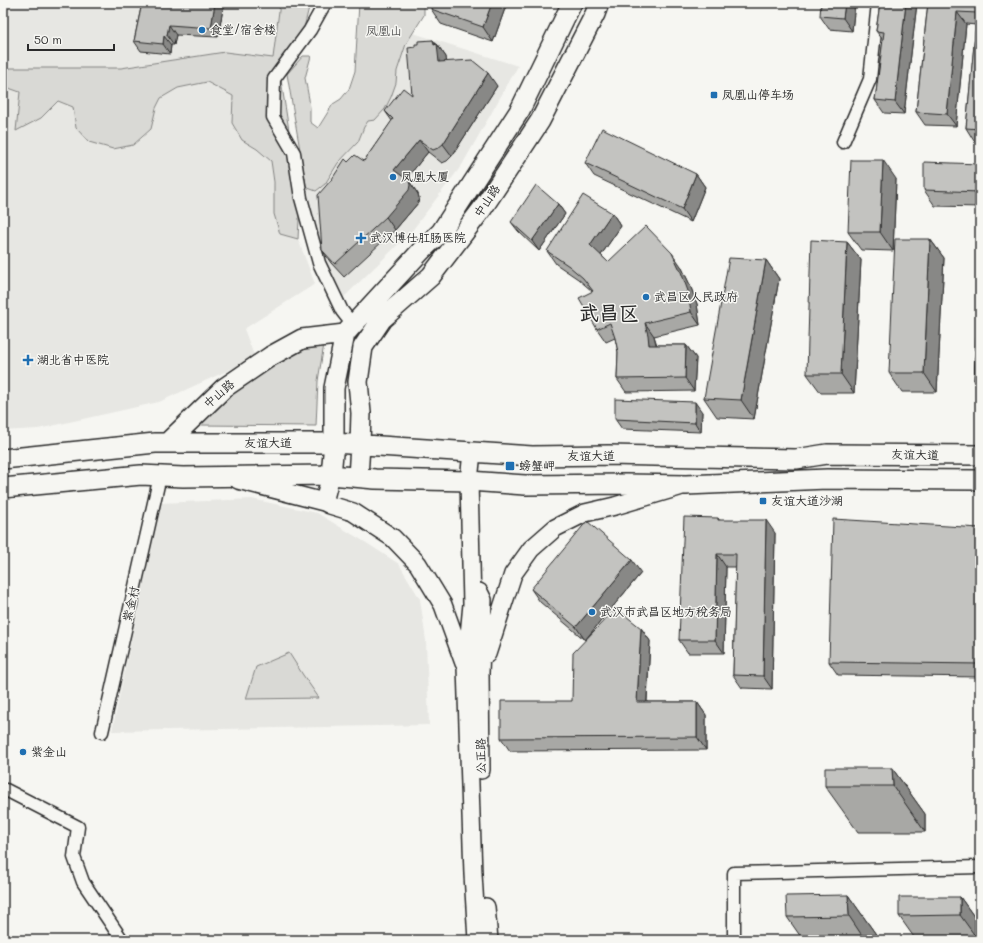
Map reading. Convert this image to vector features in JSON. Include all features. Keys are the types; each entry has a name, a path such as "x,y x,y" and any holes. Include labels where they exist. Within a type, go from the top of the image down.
{"main road":[{"name":"中山路","path":"161,443 224,388 271,356 302,339 349,330 421,251 441,232 520,110 572,3"},
{"name":"中山路","path":"358,477 361,413 358,382 363,347 382,319 431,276 482,209 540,121 595,14 599,3"},
{"path":"324,502 331,475 334,443 334,388 349,330"},
{"path":"3,459 161,443"},
{"name":"友谊大道","path":"161,443 334,443 532,456 609,455 796,459 827,454 980,456"},
{"name":"公正路","path":"472,452 469,481 471,575 483,600 473,670 473,874 477,940"},
{"path":"3,488 141,474 160,476"},
{"name":"友谊大道","path":"160,476 183,478 331,475 375,479 469,481 525,485 686,485 827,478 980,480"},
{"path":"226,477 324,502 353,512 393,538 418,564 443,605 473,670"},
{"path":"473,670 513,574 531,549 555,528 585,513 615,506 686,485"},
{"name":"公正路","path":"473,670 480,718 486,905 489,940"}],"street":[{"path":"325,3 310,30 274,79 273,117 294,153 301,198 319,263 342,311 349,330"},
{"path":"843,142 870,79 878,3"},
{"name":"紫金村","path":"102,732 160,476"},
{"path":"3,790 6,790 78,827 74,857 83,882 122,940"},
{"path":"734,940 734,873 980,867"}],"shaded area":[{"path":"3,3 280,3 273,58 225,52 121,68 10,68 3,64"},
{"path":"413,33 518,66 462,165 411,232 344,297 310,235 308,188 316,191 325,184 338,163 358,142 368,121 375,120 396,83 397,71 406,44"},
{"path":"207,82 233,96 232,123 242,140 257,149 271,161 280,234 298,239 315,284 244,329 255,358 159,402 38,429 3,431 3,86 20,92 41,118 58,101 73,107 76,128 113,149 134,145 151,129 156,108 161,98 178,88"},
{"path":"252,499 317,513 399,564 420,599 426,641 429,725 112,731 160,503"}],"green space":[{"path":"280,3 310,3 304,28 284,59 281,80 300,200 298,239 280,234 274,214 274,182 271,161 257,149 242,140 232,123 233,96 207,82 178,88 161,98 156,108 151,129 133,145 113,149 89,142 76,128 73,107 58,101 41,118 16,131 20,92 3,86 3,76 10,68 121,68 225,52 273,58"},
{"name":"凤凰山","path":"359,3 424,3 424,15 406,44 397,71 396,83 385,109 375,120 368,121 358,142 338,163 325,184 316,191 308,188 306,185 287,74 303,56 311,56 305,78 309,99 310,122 318,128 333,104 341,99 349,89 355,71"},
{"path":"313,341 324,344 318,381 316,426 199,425 231,395 263,371"},
{"path":"289,653 319,698 246,699 256,667"}],"building":[{"name":"食堂/宿舍楼","path":"142,3 215,3 211,28 169,25 167,35 164,36 163,44 134,41"},
{"path":"433,3 492,3 483,27 431,9"},
{"path":"821,3 845,3 843,18 820,16"},
{"path":"880,3 906,3 895,102 875,100 884,32 876,31"},
{"path":"928,3 980,3 980,129 966,128 977,13 957,12 947,114 916,112"},
{"path":"433,40 434,45 437,44 439,62 472,60 488,73 443,144 433,150 419,140 394,170 409,181 409,190 386,217 335,264 322,250 318,195 332,179 345,159 348,162 355,155 364,161 393,119 385,111 403,88 412,95 408,48 415,47 415,44 418,44 418,41"},
{"path":"602,128 696,174 682,209 585,163"},
{"path":"851,160 883,160 880,232 848,232"},
{"path":"924,162 980,164 980,192 924,190"},
{"path":"536,185 558,204 532,241 511,222"},
{"name":"武昌区人民政府","path":"583,195 612,213 590,245 608,262 646,226 672,253 688,291 691,312 645,323 649,345 686,345 685,378 617,379 618,352 610,323 597,329 579,298 593,291 583,278 569,266 547,251"},
{"path":"895,239 930,239 924,373 889,373"},
{"path":"811,240 847,242 841,374 807,374"},
{"path":"729,258 766,260 741,400 704,398"},
{"path":"980,275 980,380 974,380"},
{"path":"615,399 695,402 695,423 615,419"},
{"path":"684,517 718,518 718,520 766,520 763,676 733,675 736,554 717,554 715,640 679,640"},
{"path":"833,519 980,528 980,664 829,662"},
{"name":"武汉市武昌区地方税务局","path":"587,521 632,560 576,627 531,589"},
{"path":"616,608 641,628 637,702 697,702 697,737 501,738 501,701 572,701 573,653"},
{"path":"825,768 892,768 893,786 825,786"},
{"path":"848,895 849,916 787,917 786,896"},
{"path":"899,897 960,897 960,915 899,916"},
{"path":"544,937 544,940 525,940 525,938"}],"place":[{"name":"食堂/宿舍楼","path":"202,30"},
{"name":"凤凰山停车场","path":"714,95"},
{"name":"凤凰大厦","path":"393,177"},
{"name":"武汉博仕肛肠医院","path":"361,238"},
{"name":"武昌区人民政府","path":"646,297"},
{"name":"湖北省中医院","path":"28,360"},
{"name":"螃蟹岬","path":"510,466"},
{"name":"友谊大道沙湖","path":"763,501"},
{"name":"武汉市武昌区地方税务局","path":"592,612"},
{"name":"紫金山","path":"23,752"}],"district":[{"name":"武昌区","path":"609,313"}]}
